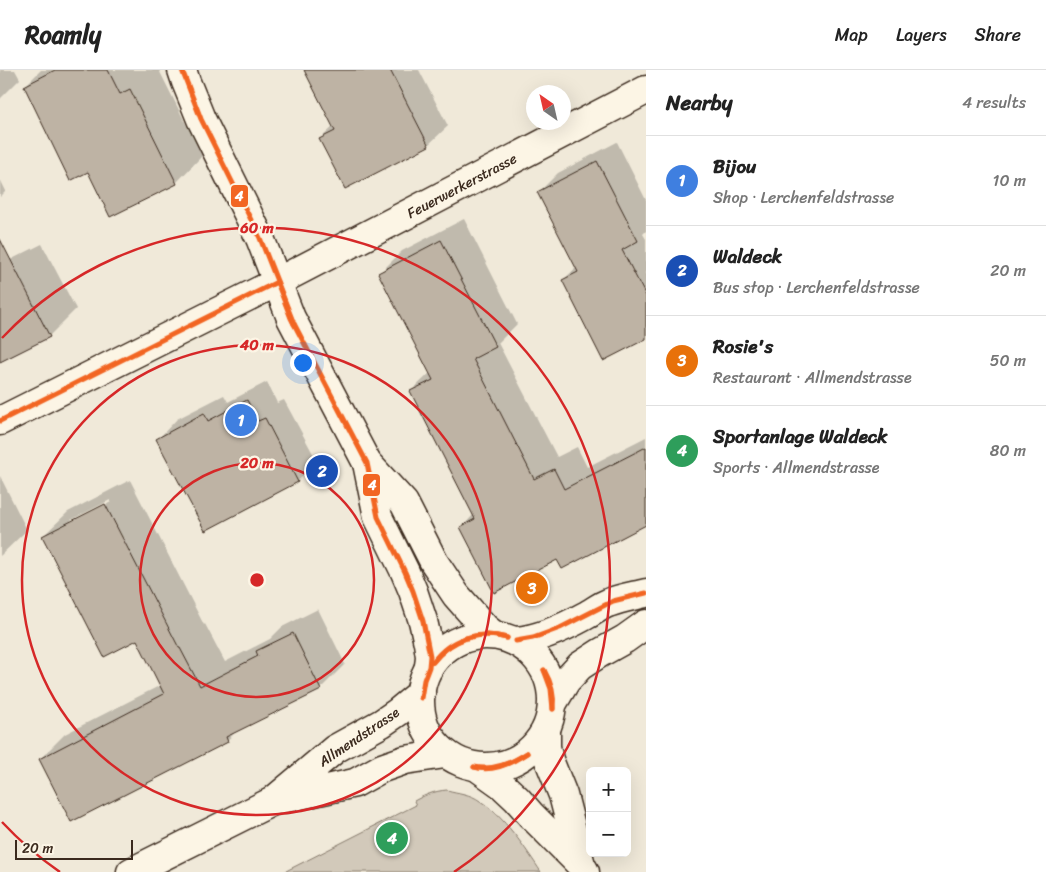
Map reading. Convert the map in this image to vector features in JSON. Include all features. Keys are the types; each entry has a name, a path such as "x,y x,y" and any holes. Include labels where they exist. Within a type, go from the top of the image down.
{"street":[{"path":"182,70 201,119 260,238 291,318 367,463 404,503 434,562 456,595 485,628 525,647 532,653 543,668 554,701"},
{"name":"Feuerwerkerstrasse","path":"0,421 277,282 646,90"},
{"path":"367,463 378,517 406,572 423,621 430,656 429,667 421,693 420,713 435,744 456,761 480,769 501,784 583,868"},
{"path":"429,667 442,651 453,643 465,638 477,635 527,640 582,618 609,603 646,593"},
{"path":"583,868 563,795 549,760 546,747 546,732 554,701 566,681 580,666 646,624"},
{"name":"Allmendstrasse","path":"131,872 273,801 336,749 382,723 421,693"},
{"path":"480,769 500,767 513,761 538,743 546,732"},
{"name":"Allmendstrasse","path":"273,801 355,783 382,768 405,760 445,754"}],"shaded area":[{"path":"447,790 473,797 489,807 514,833 541,872 284,872 416,805 414,801 434,792"}],"building":[{"path":"55,70 108,70 120,94 130,89 177,184 110,217 88,172 70,181 24,86"},
{"path":"304,70 390,70 429,146 345,189 319,139 335,131"},
{"path":"597,161 638,241 622,250 646,296 646,339 603,361 562,280 578,272 537,192"},
{"path":"0,239 50,337 0,362"},
{"path":"441,240 496,347 473,359 534,479 554,469 564,489 646,447 646,525 562,569 557,560 494,593 460,527 475,519 410,391 433,380 378,273"},
{"path":"247,400 258,421 265,418 298,482 205,531 156,439 204,413 208,421"},
{"path":"105,504 200,686 258,656 256,651 293,633 321,690 226,737 228,742 71,822 39,759 164,694 137,640 104,657 42,536"}],"transit line":[{"name":"4","path":"182,70 201,119 260,238 294,324"},
{"name":"4","path":"277,282 291,318 367,463 378,517 413,591 423,621 430,656 421,698"},
{"name":"4","path":"0,421 277,282"},
{"name":"4","path":"516,641 533,638 560,628 613,601 646,593"},
{"name":"4","path":"433,662 448,647 466,638 486,635 507,638"},
{"name":"4","path":"433,662 449,647 466,638 486,635 507,638"},
{"name":"4","path":"544,670 552,689 553,709"},
{"name":"4","path":"544,670 551,689 553,709"},
{"name":"4","path":"474,767 495,767 515,760 527,753"},
{"name":"4","path":"474,767 481,769 495,768 527,753"}],"place":[{"name":"Bijou","path":"241,420"},
{"name":"Waldeck","path":"322,471"},
{"name":"Rosie's","path":"532,588"},
{"name":"Sportanlage Waldeck","path":"392,838"}]}
